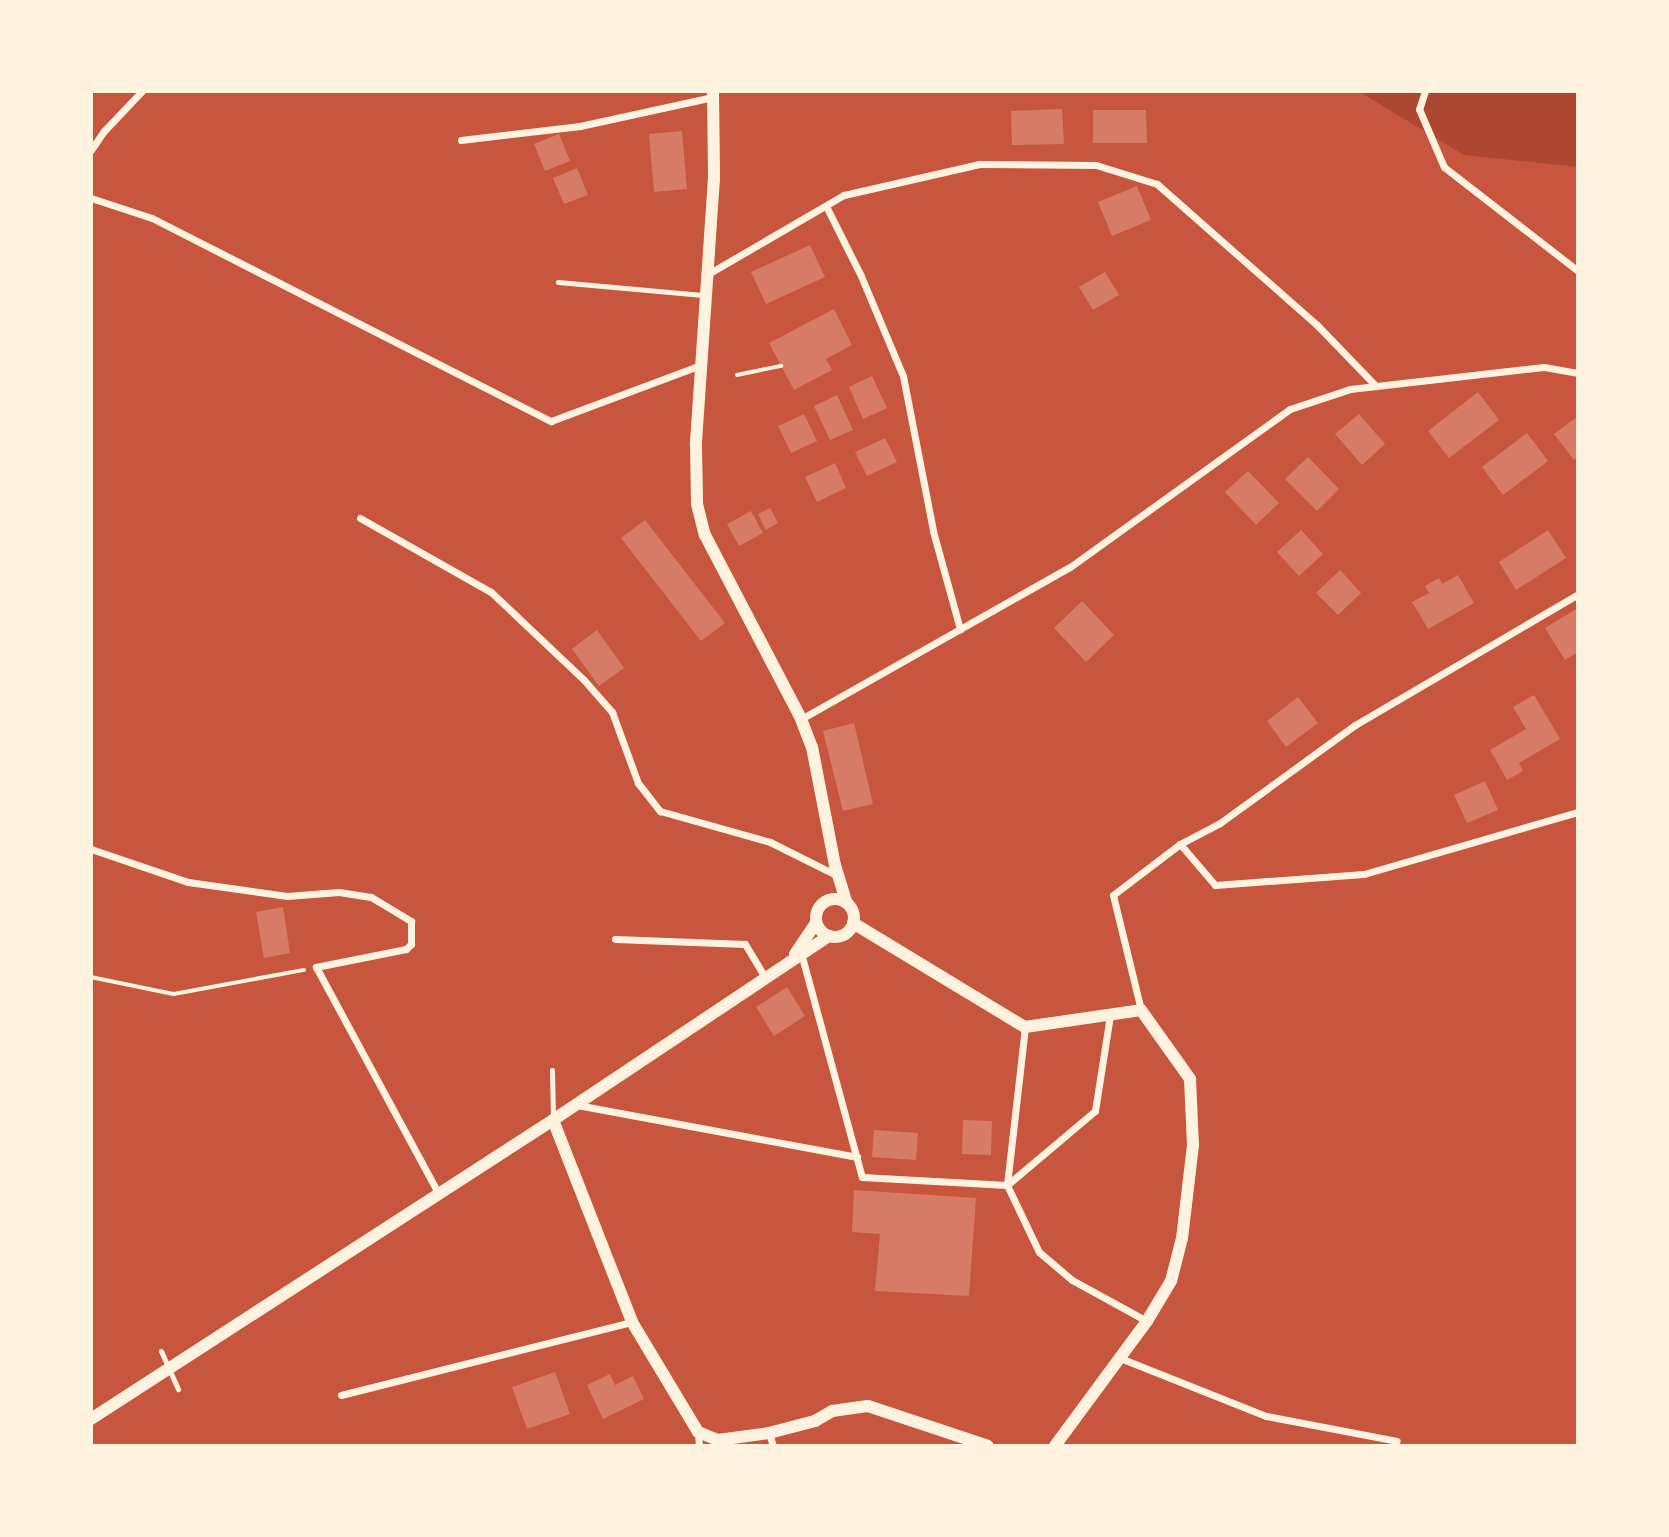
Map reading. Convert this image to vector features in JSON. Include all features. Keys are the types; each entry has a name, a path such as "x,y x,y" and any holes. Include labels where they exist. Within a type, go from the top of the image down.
{"street":[{"path":"91,150 104,131 142,91"},
{"path":"1425,91 1419,108 1444,167 1578,271"},
{"path":"91,1419 553,1120 796,956 829,936 841,936 853,923 853,912 846,902 834,870 812,747 801,719 705,535 696,486 714,178 713,94 580,126 461,141"},
{"path":"708,274 844,195 979,164 1096,165 1157,184 1317,325 1376,386"},
{"path":"91,198 152,218 551,421 702,365"},
{"path":"826,206 862,276 903,376 933,531 960,629"},
{"path":"801,719 1070,567 1290,409 1350,389 1544,366 1578,373"},
{"path":"360,518 491,592 584,680 612,712 638,783 660,811 770,842 834,870"},
{"path":"1055,1446 1147,1321 1171,1281 1182,1238 1194,1145 1191,1079 1141,1010 1113,895 1180,844 1220,823 1355,725 1578,594"},
{"path":"1180,844 1215,885 1364,874 1578,812"},
{"path":"91,849 188,883 287,896 339,891 371,897 411,921 411,944 406,949 316,967 438,1193"},
{"path":"834,870 827,900 817,909 816,923 796,956 862,1177 1007,1185 1095,1111 1110,1015"},
{"path":"827,900 846,902"},
{"path":"816,923 829,936"},
{"path":"853,923 1025,1027 1141,1010"},
{"path":"615,939 745,944 765,977"},
{"path":"1025,1027 1007,1185 1039,1252 1072,1280 1147,1321"},
{"path":"576,1104 857,1157"},
{"path":"553,1120 632,1322 698,1432 699,1446"},
{"path":"341,1395 632,1322"},
{"path":"1119,1358 1266,1416 1397,1441"},
{"path":"698,1432 718,1440 771,1440 832,1411 868,1406 988,1446"}],"lane":[{"path":"558,282 706,295"},
{"path":"552,1070 553,1120"},
{"path":"161,1352 178,1389"}],"path":[{"path":"737,375 781,366"},
{"path":"91,977 174,994 316,967"}],"shaded area":[{"path":"1358,91 1578,91 1578,167 1464,155"}],"building":[{"path":"1062,109 1064,144 1012,145 1011,111"},
{"path":"1093,110 1146,110 1147,143 1093,143"},
{"path":"682,131 687,189 654,192 649,134"},
{"path":"559,134 570,161 545,171 534,144"},
{"path":"577,168 588,195 564,204 553,178"},
{"path":"1137,186 1151,220 1112,236 1098,202"},
{"path":"810,245 825,277 766,304 751,272"},
{"path":"1105,272 1119,295 1093,310 1079,287"},
{"path":"834,309 852,345 826,359 832,370 794,390 769,343"},
{"path":"872,376 887,408 863,419 849,387"},
{"path":"1478,392 1499,420 1449,458 1428,431"},
{"path":"837,395 853,430 830,440 814,406"},
{"path":"804,414 817,441 791,453 778,426"},
{"path":"1359,414 1385,444 1362,465 1335,434"},
{"path":"1578,416 1578,457 1574,460 1554,434"},
{"path":"1527,433 1548,461 1503,495 1482,467"},
{"path":"885,438 897,462 867,476 855,452"},
{"path":"1308,457 1339,489 1317,511 1285,479"},
{"path":"835,463 846,488 817,502 805,477"},
{"path":"1248,471 1279,503 1256,525 1225,492"},
{"path":"770,508 778,523 766,530 758,514"},
{"path":"751,511 763,533 739,546 727,524"},
{"path":"645,520 725,623 701,641 621,538"},
{"path":"1301,530 1323,554 1299,576 1277,552"},
{"path":"1548,530 1566,558 1516,590 1499,562"},
{"path":"1340,570 1361,593 1338,615 1316,593"},
{"path":"1458,575 1474,603 1428,629 1412,602 1429,593 1425,586 1439,578 1442,584"},
{"path":"1082,601 1114,635 1086,662 1054,628"},
{"path":"1578,608 1578,652 1565,660 1545,628"},
{"path":"597,630 624,668 599,686 572,649"},
{"path":"1534,695 1560,739 1519,763 1523,771 1507,780 1490,750 1526,729 1513,707"},
{"path":"1298,697 1318,723 1286,747 1267,721"},
{"path":"854,723 873,804 843,811 823,731"},
{"path":"1485,781 1498,810 1467,823 1454,795"},
{"path":"283,907 290,953 264,958 256,912"},
{"path":"787,987 805,1016 774,1036 756,1007"},
{"path":"963,1120 992,1121 991,1155 962,1154"},
{"path":"874,1130 918,1133 916,1160 872,1157"},
{"path":"854,1190 976,1198 969,1296 875,1291 880,1234 852,1232"},
{"path":"555,1372 570,1414 527,1429 512,1387"},
{"path":"610,1374 615,1385 633,1376 644,1399 603,1419 587,1385"}]}
